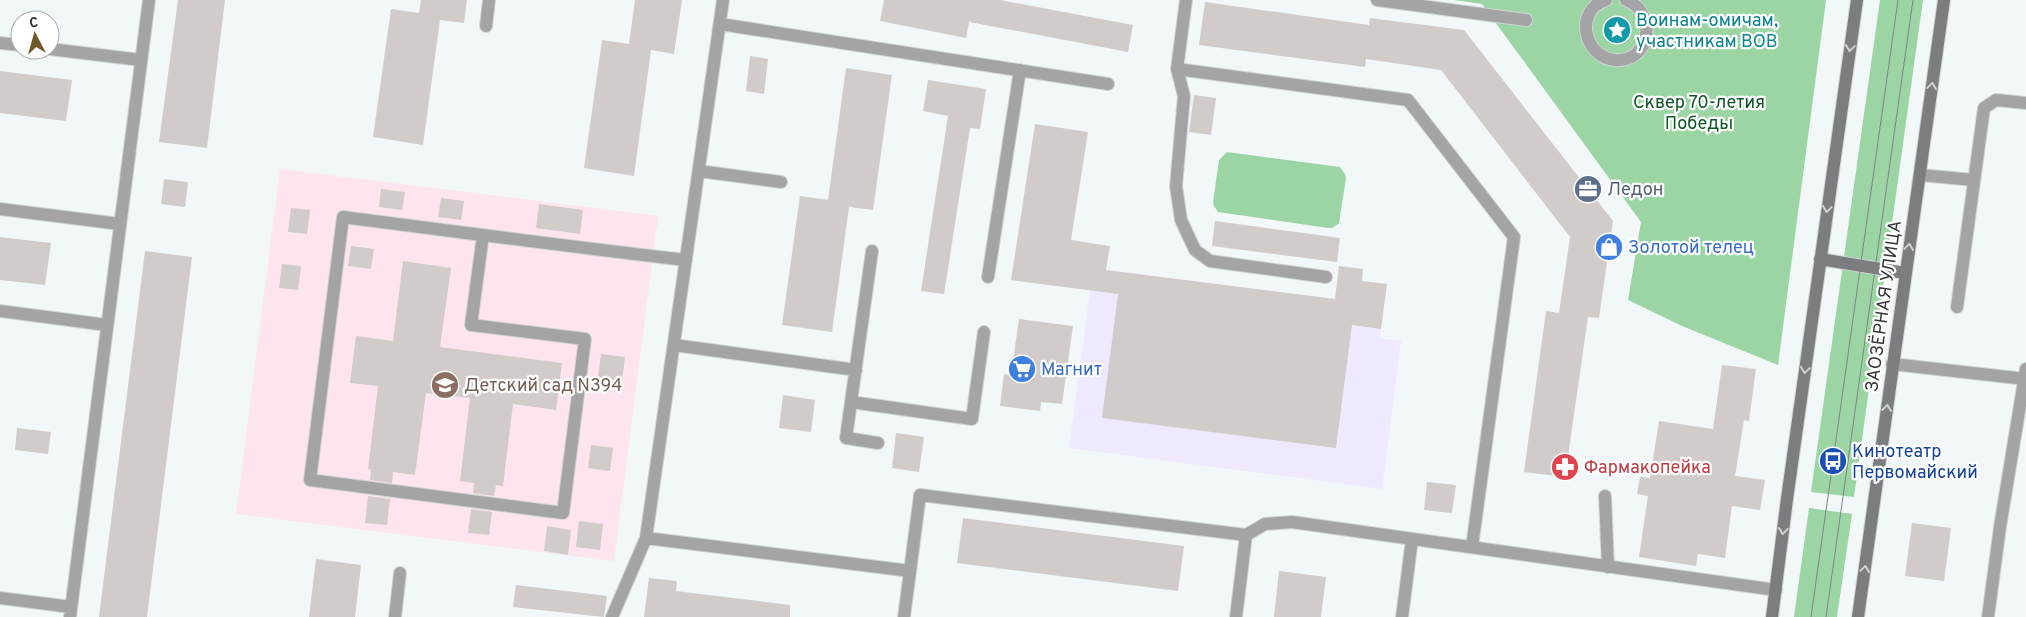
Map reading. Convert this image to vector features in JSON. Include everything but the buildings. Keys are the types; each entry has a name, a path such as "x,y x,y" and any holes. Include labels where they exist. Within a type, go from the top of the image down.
{"main road":[{"path":"1772,617 1857,0"},
{"name":"ЗАОЗЁРНАЯ УЛИЦА","path":"1858,617 1944,0"},
{"path":"1820,259 1905,273"}],"street":[{"path":"0,598 71,612 149,0"},
{"path":"486,26 489,0"},
{"path":"612,617 646,538 723,0"},
{"path":"1186,0 1177,69 1184,96 1176,186 1181,220 1195,250 1210,261 1326,278"},
{"path":"1377,0 1526,20"},
{"path":"1606,0 1594,8 1588,16 1585,26 1586,36 1590,46 1597,54 1617,60 1636,54 1646,38 1646,21 1643,12 1637,5 1626,0"},
{"path":"720,24 1108,84"},
{"path":"60,50 141,60"},
{"path":"1177,69 1408,100 1514,237 1472,547"},
{"path":"988,277 1020,70"},
{"path":"1957,307 1984,108 1996,100 2026,104"},
{"path":"699,171 781,182"},
{"path":"1920,175 1974,180"},
{"path":"0,209 120,224"},
{"path":"483,235 472,325 585,340 563,513 310,480 343,217 686,260"},
{"path":"872,251 846,438 878,443"},
{"path":"0,311 107,325"},
{"path":"851,402 972,418 984,332"},
{"path":"674,345 856,370"},
{"path":"1892,364 2026,376 2000,527 1988,617"},
{"path":"904,617 920,495 1246,535 1265,524 1292,522 1776,590"},
{"path":"1605,496 1608,567"},
{"path":"1236,617 1246,535"},
{"path":"646,538 910,572"},
{"path":"1402,617 1412,539"},
{"path":"395,617 400,574"}],"shaded area":[{"name":"Детский сад N394","path":"280,169 658,216 614,561 236,514"},
{"path":"1093,268 1384,306 1380,338 1401,341 1382,489 1069,448"}],"green space":[{"name":"Сквер 70-летия Победы","path":"1454,0 1826,0 1778,365 1682,326 1628,300 1641,222 1482,4"},
{"path":"1880,0 1923,0 1854,497 1811,492"},
{"path":"1227,152 1340,167 1346,178 1339,223 1332,228 1328,228 1218,212 1213,202 1219,160"},
{"path":"1809,508 1852,514 1837,617 1794,617"}],"tram line":[{"path":"1811,617 1898,0"},
{"path":"1826,617 1913,0"}],"place":[{"name":"Воинам-омичам, участникам ВОВ","path":"1617,30"},
{"name":"Ледон","path":"1588,189"},
{"name":"Золотой телец","path":"1609,247"},
{"name":"Магнит","path":"1022,369"},
{"name":"Детский сад N394","path":"445,385"},
{"name":"Кинотеатр Первомайский","path":"1833,461"},
{"name":"Фармакопейка","path":"1565,467"}]}
